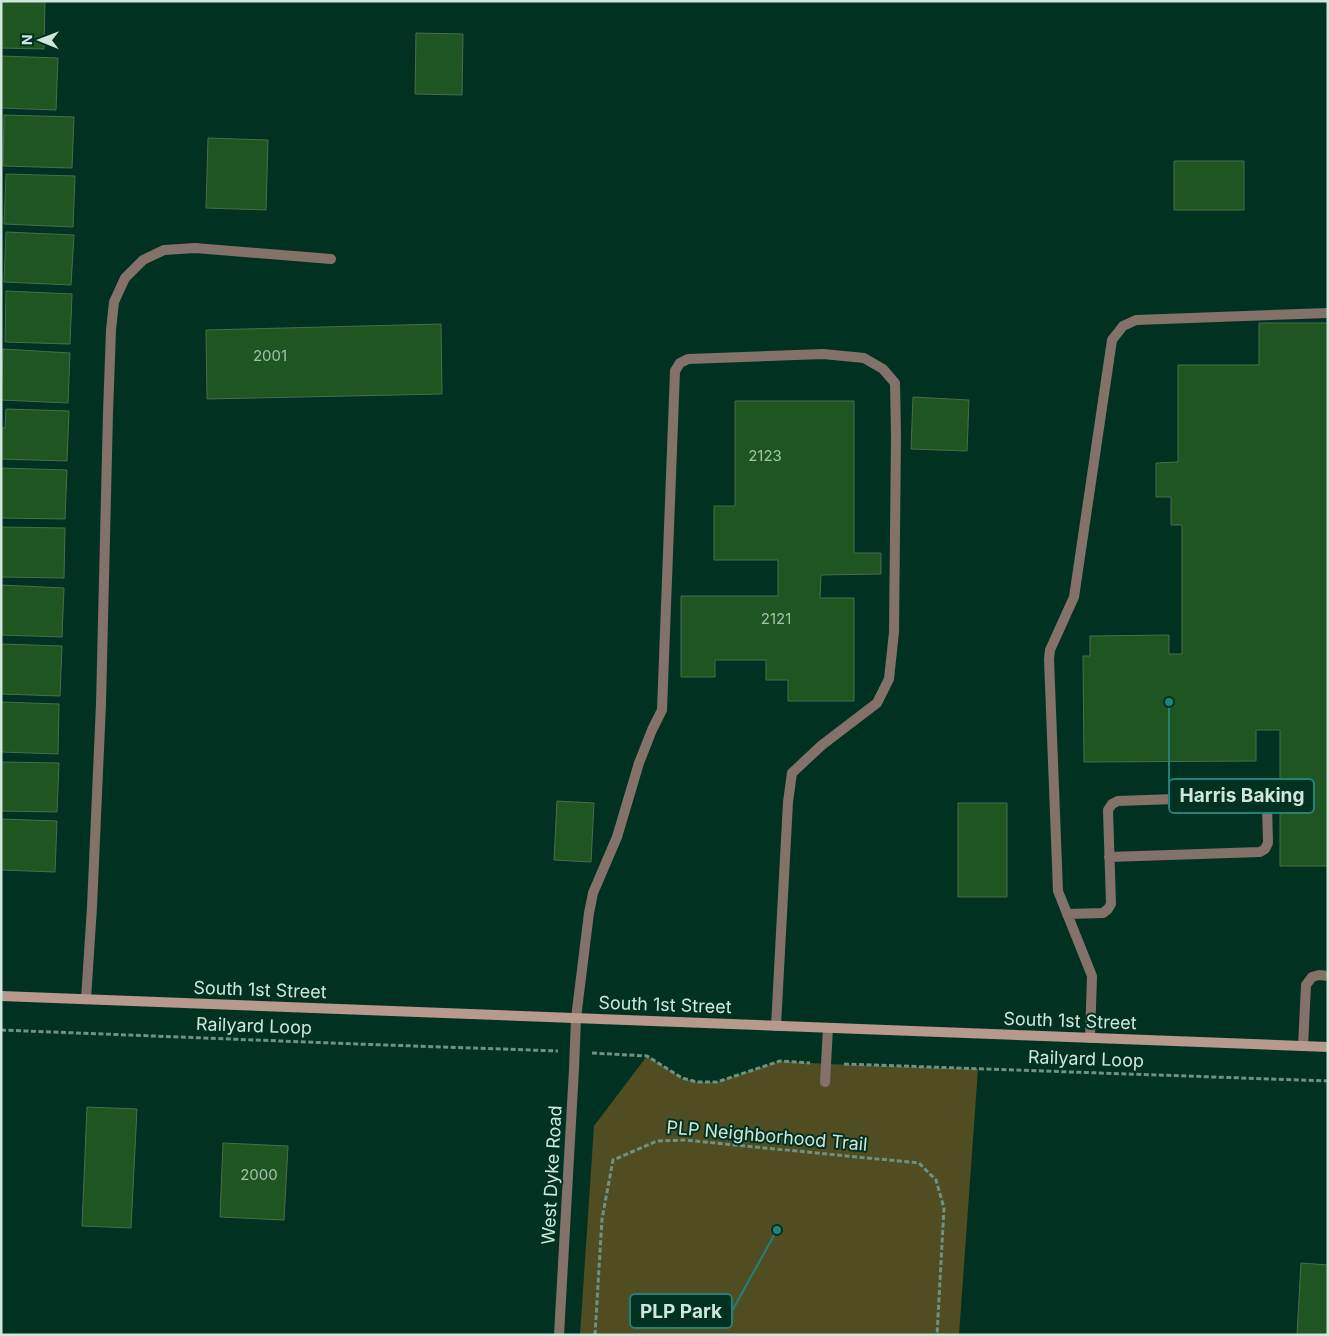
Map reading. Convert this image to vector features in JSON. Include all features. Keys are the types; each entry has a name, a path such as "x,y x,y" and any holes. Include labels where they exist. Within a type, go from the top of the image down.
{"main road":[{"name":"South 1st Street","path":"1,996 1328,1048"}],"street":[{"path":"86,999 100,714 108,404 114,302 125,278 143,260 164,250 195,248 331,259"},
{"path":"1090,1038 1092,976 1058,891 1049,659 1050,650 1074,597 1112,340 1123,326 1136,320 1328,313"},
{"name":"West Dyke Road","path":"559,1335 576,1018 589,913 593,893 617,837 639,763 662,710 675,371 680,363 688,359 823,354 864,358 883,369 895,383 894,632 889,679 877,703 822,746 792,773 788,802 776,1026"},
{"path":"1067,914 1103,913 1111,904 1109,857 1108,810 1112,804 1118,802 1260,796 1266,798 1268,843 1265,849 1260,852 1109,857"},
{"path":"1303,1046 1306,985 1312,977 1318,975 1328,976"},
{"path":"825,1082 828,1028"}],"path":[{"name":"Railyard Loop","path":"1,1030 505,1050"},
{"path":"648,1056 682,1078 697,1082 717,1082 780,1060 808,1062"},
{"name":"Railyard Loop","path":"844,1064 1328,1081"},
{"name":"PLP Neighborhood Trail","path":"595,1335 602,1219 613,1160 657,1141 684,1140 919,1164 936,1180 944,1208 937,1335"}],"shaded area":[{"path":"647,1056 682,1078 697,1082 717,1082 780,1061 978,1069 959,1335 580,1335 594,1126"}],"building":[{"path":"1,1 45,1 44,49 1,48"},
{"path":"416,33 463,34 462,95 415,94"},
{"path":"1,56 58,58 56,110 1,108"},
{"path":"4,115 74,117 72,168 3,166"},
{"path":"208,138 268,140 266,210 206,208"},
{"path":"1174,161 1244,161 1244,210 1174,210"},
{"path":"6,174 75,176 73,227 4,224"},
{"path":"6,232 74,235 71,285 4,282"},
{"path":"6,291 72,294 70,344 5,342"},
{"path":"1259,323 1328,323 1328,866 1280,866 1280,730 1256,730 1256,761 1084,762 1083,656 1090,656 1090,636 1169,635 1169,654 1182,654 1182,525 1171,525 1171,497 1156,497 1156,463 1178,462 1178,365 1259,365"},
{"path":"441,324 442,394 207,399 206,330"},
{"path":"3,349 70,353 68,403 1,400"},
{"path":"913,397 969,400 967,451 911,449"},
{"path":"735,401 854,401 854,553 881,553 881,574 821,575 820,598 854,598 854,701 788,701 788,680 766,680 766,660 715,660 715,677 681,677 681,596 778,596 778,560 714,560 714,506 735,506"},
{"path":"6,409 69,411 67,461 1,459 1,428 5,428"},
{"path":"1,468 67,470 65,519 1,518"},
{"path":"1,527 65,528 64,578 1,577"},
{"path":"1,585 64,588 62,637 1,635"},
{"path":"1,644 62,646 60,696 1,694"},
{"path":"1,702 59,704 58,754 1,752"},
{"path":"1,762 59,763 57,812 1,811"},
{"path":"557,801 594,803 591,862 554,860"},
{"path":"958,803 1007,803 1007,897 958,897"},
{"path":"1,819 57,821 55,872 1,870"},
{"path":"87,1107 137,1109 131,1228 82,1226"},
{"path":"223,1143 288,1146 284,1220 220,1217"},
{"path":"1301,1263 1328,1265 1328,1335 1297,1335"}],"place":[{"name":"Harris Baking","path":"1169,702"},
{"name":"PLP Park","path":"777,1230"}]}
